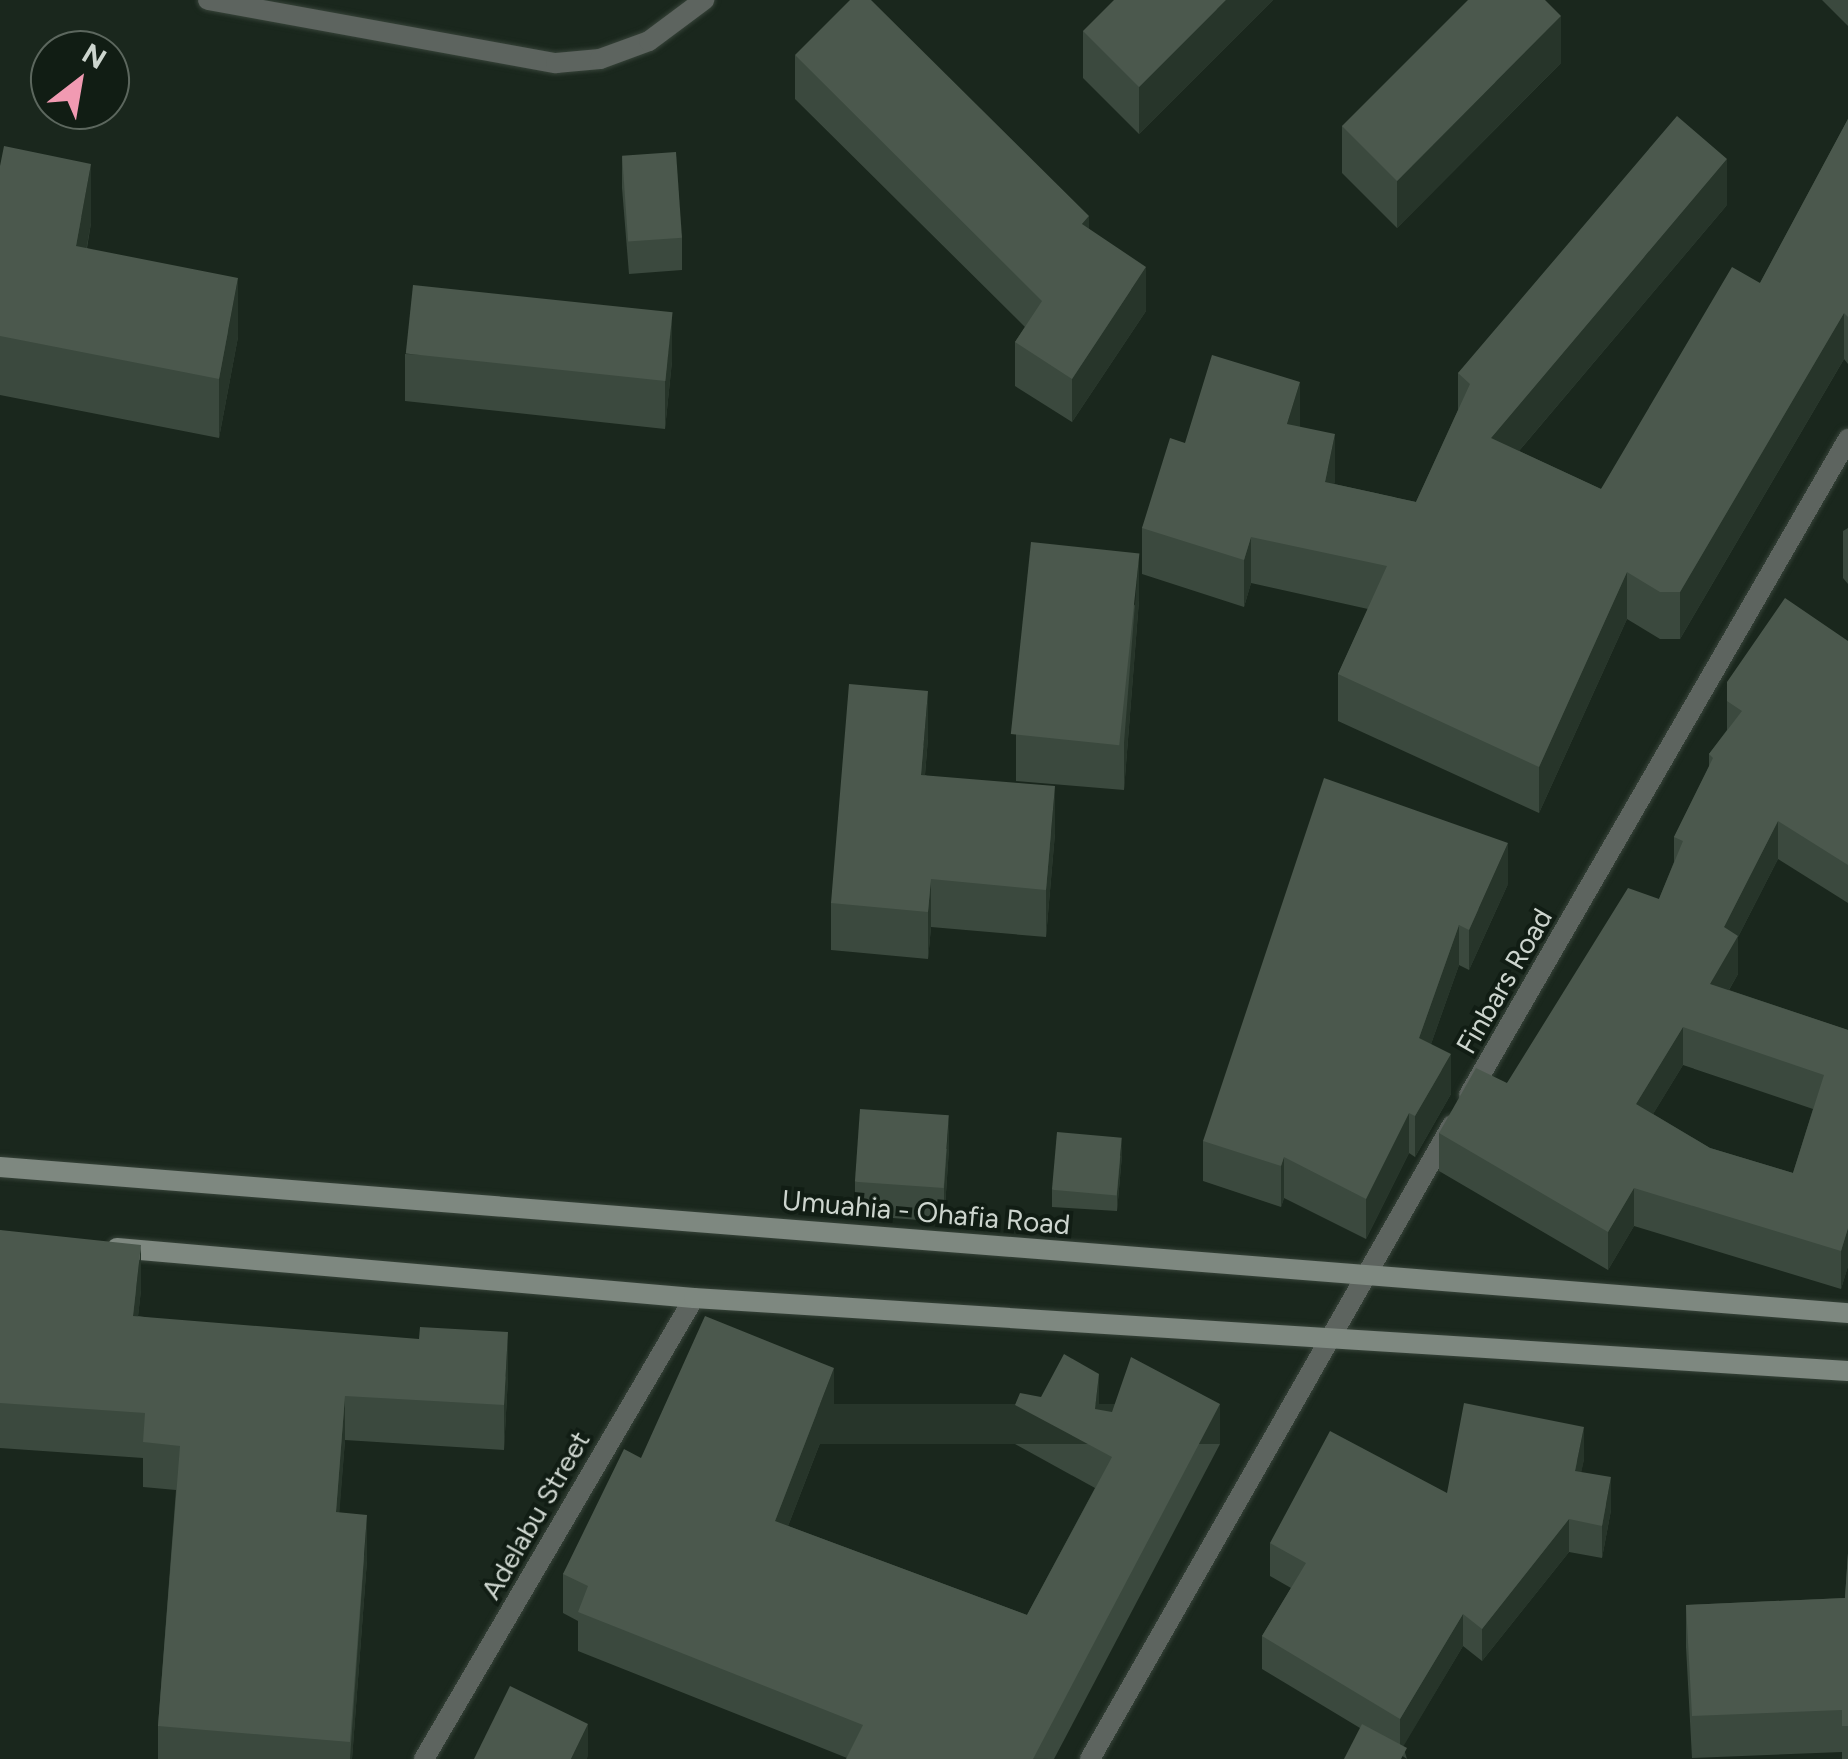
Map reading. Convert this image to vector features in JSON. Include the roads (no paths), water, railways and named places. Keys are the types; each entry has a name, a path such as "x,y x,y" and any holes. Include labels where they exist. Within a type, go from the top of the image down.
{"main road":[{"name":"Umuahia - Ohafia Road","path":"0,1167 1848,1313"},
{"path":"97,1246 694,1298 1323,1343 1848,1371"}],"street":[{"path":"208,0 556,63 600,59 649,40 704,0"},
{"name":"Finbars Road","path":"1090,1759 1323,1343 1848,439"},
{"name":"Adelabu Street","path":"424,1759 694,1298"}]}
